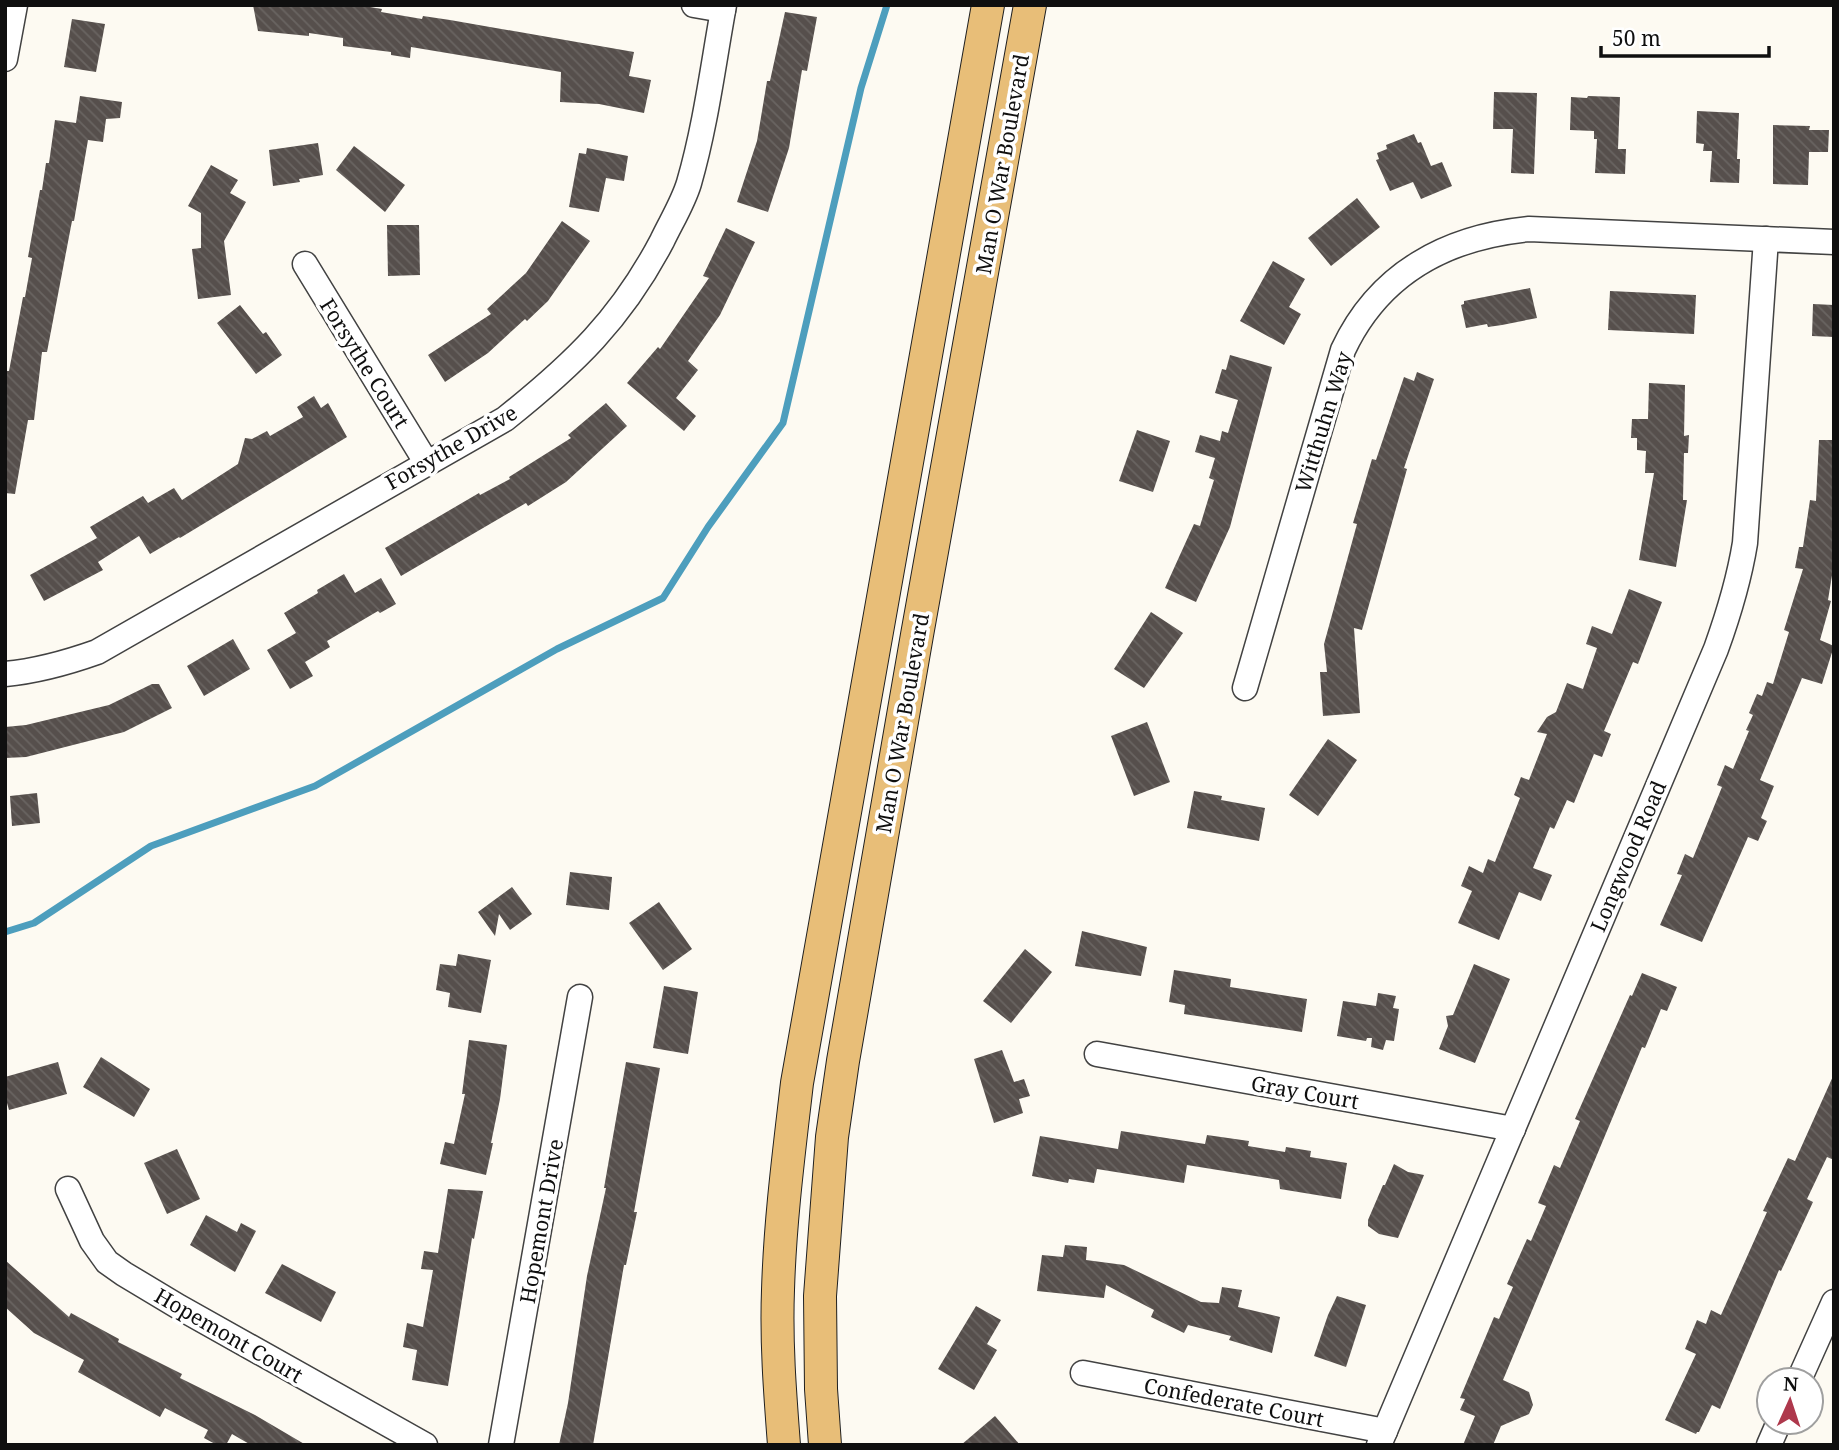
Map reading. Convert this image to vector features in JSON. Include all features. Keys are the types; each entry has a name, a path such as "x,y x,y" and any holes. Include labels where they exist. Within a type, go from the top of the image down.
{"main road":[{"name":"Man O War Boulevard","path":"784,1445 778,1364 778,1291 784,1198 797,1083 988,5"},
{"name":"Man O War Boulevard","path":"825,1445 821,1389 820,1296 832,1137 917,635 1030,5"}],"street":[{"path":"5,59 15,5"},
{"path":"694,5 724,8"},
{"name":"Forsythe Drive","path":"5,674 32,671 97,652 505,419 552,382 612,320 645,273 688,185 712,82 724,8"},
{"name":"Witthuhn Way","path":"1245,688 1343,350 1350,333 1385,288 1432,255 1463,241 1498,232 1557,229 1834,242"},
{"name":"Longwood Road","path":"1382,1438 1716,649 1738,582 1745,543 1766,239"},
{"name":"Forsythe Court","path":"305,264 426,462"},
{"name":"Hopemont Drive","path":"501,1445 580,997"},
{"name":"Gray Court","path":"1097,1054 1513,1129"},
{"name":"Hopemont Court","path":"68,1189 92,1241 107,1262 179,1307 425,1445"},
{"path":"1804,1366 1834,1301"},
{"name":"Confederate Court","path":"1083,1373 1382,1438"}],"building":[{"path":"253,5 358,5 422,19 423,16 450,20 634,52 629,76 651,80 644,113 599,104 560,102 561,72 411,47 410,58 391,55 391,52 343,46 343,38 309,33 309,36 258,31"},
{"path":"785,12 817,17 807,71 802,70 789,148 768,212 737,202 757,141 767,81 770,81"},
{"path":"72,19 105,24 96,72 64,67"},
{"path":"1494,92 1537,93 1534,174 1511,173 1513,129 1493,129"},
{"path":"80,96 122,102 120,118 106,119 103,142 88,140 47,352 42,352 34,420 28,420 15,494 5,493 7,371 25,297 32,258 28,257 40,190 46,163 49,163 55,120 76,123"},
{"path":"1571,97 1620,97 1618,149 1626,149 1625,174 1595,173 1597,139 1594,139 1594,131 1570,130"},
{"path":"1697,111 1739,113 1739,183 1710,182 1712,151 1703,151 1704,144 1696,143"},
{"path":"1773,125 1810,126 1809,130 1829,130 1828,152 1809,152 1808,185 1773,184"},
{"path":"1414,134 1418,143 1421,142 1431,166 1442,162 1452,186 1421,199 1413,182 1390,191 1376,160 1379,159 1377,153 1387,149 1386,145"},
{"path":"318,143 323,175 273,186 269,150"},
{"path":"354,146 405,185 385,212 336,170"},
{"path":"587,148 628,156 624,181 606,178 599,212 569,207 579,153 586,154"},
{"path":"211,165 238,180 230,193 246,202 224,241 231,295 198,299 192,249 201,248 201,213 188,206"},
{"path":"1357,198 1380,227 1331,266 1308,238"},
{"path":"562,221 590,241 548,301 488,353 445,382 428,355 491,314 487,309 526,273"},
{"path":"387,225 419,225 420,275 388,276"},
{"path":"726,228 755,242 720,315 688,361 698,370 676,398 696,416 684,431 627,383 658,347 660,349 709,278 703,276"},
{"path":"1273,261 1305,279 1289,307 1301,314 1284,345 1240,321"},
{"path":"1530,288 1537,318 1466,328 1461,305 1464,301"},
{"path":"1610,291 1696,295 1694,334 1608,330"},
{"path":"1813,304 1834,305 1834,337 1812,336"},
{"path":"240,305 263,334 266,332 282,355 256,374 217,323"},
{"path":"1230,355 1272,367 1230,527 1196,602 1165,588 1194,524 1200,526 1214,480 1209,478 1215,458 1195,452 1200,435 1220,441 1222,431 1228,433 1238,400 1215,393 1222,369 1226,370"},
{"path":"1417,372 1434,379 1404,468 1407,469 1362,630 1354,628 1360,713 1323,716 1320,672 1327,672 1324,644 1357,524 1353,523 1372,459 1376,460 1404,377 1414,381"},
{"path":"1649,383 1685,385 1684,436 1689,435 1688,453 1684,453 1683,500 1687,500 1676,567 1639,560 1654,473 1645,473 1646,451 1637,450 1637,438 1631,438 1632,419 1648,419"},
{"path":"314,396 321,408 328,403 347,437 150,554 139,536 98,562 103,570 44,601 30,575 97,538 90,527 143,496 148,503 174,488 182,500 238,464 245,438 252,439 267,431 270,436 303,417 297,407"},
{"path":"606,403 627,426 566,482 401,576 385,548 479,493 480,495 510,479 509,477 571,438 568,435"},
{"path":"1137,430 1170,441 1153,492 1119,481"},
{"path":"1819,440 1834,440 1834,563 1828,600 1831,601 1820,640 1834,646 1822,684 1802,678 1760,780 1774,786 1761,818 1767,821 1758,841 1748,837 1702,942 1660,925 1682,875 1677,874 1685,854 1693,858 1722,787 1717,785 1725,765 1733,769 1749,731 1746,730 1753,715 1749,713 1757,694 1762,696 1767,682 1773,684 1789,632 1784,630 1803,569 1795,568 1799,547 1803,547 1810,500 1816,501"},
{"path":"344,574 355,593 381,578 396,604 380,613 378,611 327,641 330,647 305,662 313,676 290,689 267,650 296,633 284,613"},
{"path":"1629,589 1662,602 1638,664 1633,662 1604,731 1611,734 1602,757 1594,754 1574,803 1567,800 1554,829 1550,827 1533,868 1552,875 1541,901 1519,892 1499,940 1458,923 1472,891 1461,886 1469,866 1483,873 1488,859 1495,862 1520,798 1514,795 1521,777 1529,780 1547,734 1537,732 1547,717 1556,712 1567,683 1583,689 1597,648 1586,644 1592,626 1612,634"},
{"path":"1151,612 1183,633 1144,688 1114,669"},
{"path":"233,639 250,669 204,696 187,666"},
{"path":"152,684 159,684 172,708 124,732 26,757 5,758 5,727 26,725 109,705"},
{"path":"1147,722 1170,782 1134,796 1111,736"},
{"path":"1328,739 1357,760 1318,816 1289,795"},
{"path":"1194,791 1222,796 1221,800 1265,808 1259,841 1187,828"},
{"path":"37,793 40,823 12,826 10,796"},
{"path":"570,872 612,877 609,910 566,905"},
{"path":"512,887 532,914 510,930 499,914 495,936 478,912"},
{"path":"659,902 692,949 663,970 629,923"},
{"path":"1082,931 1147,947 1141,976 1075,966"},
{"path":"1025,949 1052,972 1011,1023 983,1001"},
{"path":"458,954 491,960 481,1013 448,1007 450,993 436,990 440,964 456,966"},
{"path":"1474,964 1510,979 1475,1063 1439,1049 1448,1026 1446,1016 1453,1015"},
{"path":"1174,970 1231,979 1230,987 1307,999 1302,1032 1184,1014 1185,1005 1169,1002"},
{"path":"1642,973 1677,987 1667,1011 1661,1009 1645,1048 1642,1047 1503,1380 1529,1392 1533,1405 1529,1414 1501,1426 1493,1445 1463,1445 1475,1416 1460,1410 1465,1399 1460,1398 1494,1317 1499,1319 1513,1287 1507,1284 1527,1239 1531,1241 1546,1206 1538,1203 1554,1165 1560,1168 1580,1121 1575,1119"},
{"path":"664,986 698,992 688,1054 653,1048"},
{"path":"1378,993 1396,996 1393,1008 1399,1009 1394,1041 1386,1040 1383,1050 1371,1047 1372,1038 1367,1038 1366,1041 1337,1036 1343,1001 1376,1006"},
{"path":"469,1040 507,1045 486,1175 440,1164 445,1142 454,1144 465,1094 462,1094"},
{"path":"1002,1050 1014,1082 1024,1079 1030,1096 1019,1099 1023,1113 994,1123 974,1059"},
{"path":"101,1057 150,1089 134,1117 83,1087"},
{"path":"58,1062 67,1094 9,1110 5,1096 5,1077"},
{"path":"626,1062 660,1068 634,1212 637,1212 624,1265 593,1445 559,1445 587,1276 606,1188"},
{"path":"1834,1074 1834,1160 1827,1157 1807,1199 1813,1202 1781,1271 1779,1270 1720,1409 1712,1405 1696,1434 1665,1420 1696,1354 1685,1349 1697,1320 1706,1324 1711,1310 1721,1315 1767,1212 1763,1211 1788,1158 1795,1161"},
{"path":"1121,1131 1205,1144 1207,1135 1249,1141 1248,1146 1285,1152 1286,1147 1311,1151 1310,1157 1347,1163 1341,1199 1280,1189 1279,1180 1187,1165 1184,1183 1097,1169 1094,1183 1069,1179 1068,1183 1032,1176 1040,1136 1118,1149"},
{"path":"177,1149 200,1199 167,1214 144,1163"},
{"path":"1394,1164 1408,1172 1424,1175 1398,1238 1379,1234 1368,1226 1368,1220"},
{"path":"448,1189 483,1191 474,1239 472,1238 448,1386 412,1380 417,1350 403,1347 407,1323 423,1327 433,1270 421,1269 424,1251 438,1253"},
{"path":"206,1215 237,1232 241,1223 256,1231 235,1272 190,1245"},
{"path":"1065,1245 1087,1247 1086,1260 1124,1265 1201,1302 1219,1303 1222,1287 1242,1290 1238,1307 1280,1317 1272,1353 1229,1340 1231,1336 1188,1325 1184,1333 1151,1317 1154,1310 1106,1285 1104,1298 1037,1291 1042,1255 1063,1257"},
{"path":"5,1260 69,1317 71,1313 119,1339 118,1342 182,1374 180,1378 255,1415 306,1445 251,1445 232,1434 226,1445 217,1445 204,1438 208,1430 165,1408 160,1417 78,1372 84,1360 34,1333 5,1307"},
{"path":"282,1264 336,1292 321,1322 265,1293"},
{"path":"1337,1296 1366,1305 1346,1367 1314,1356"},
{"path":"976,1306 1001,1320 987,1344 997,1350 974,1390 938,1369"},
{"path":"995,1416 1020,1445 961,1445"}],"waterway":[{"path":"5,932 34,923 151,846 315,786 557,649 663,598 708,527 783,423 861,88 887,5"}]}
